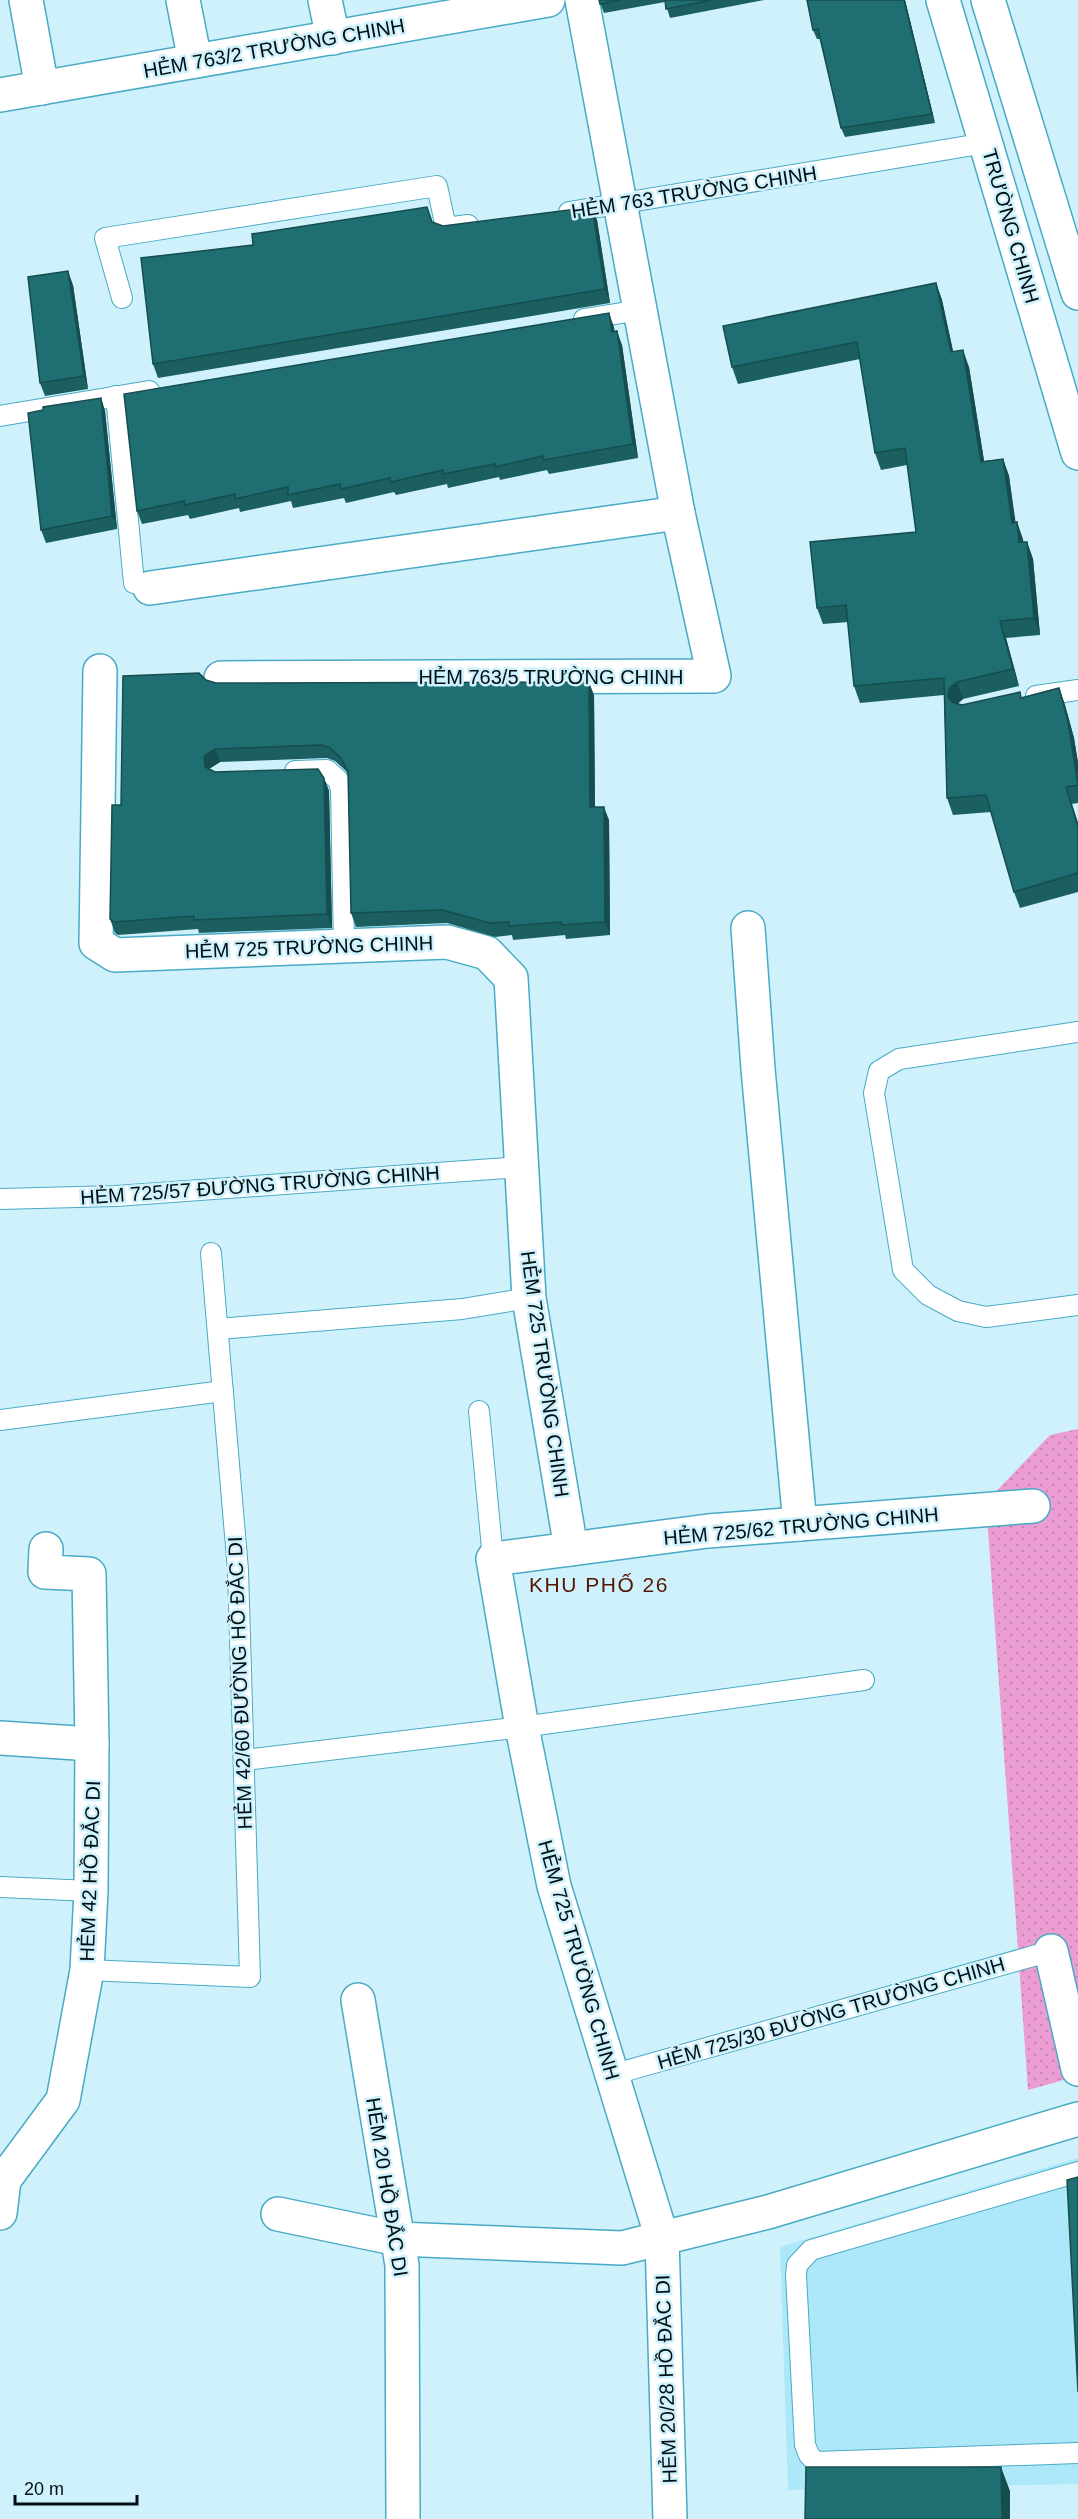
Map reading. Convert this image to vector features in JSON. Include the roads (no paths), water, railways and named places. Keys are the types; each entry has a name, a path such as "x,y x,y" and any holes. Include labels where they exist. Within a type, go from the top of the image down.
{"street":[{"path":"26,0 42,88"},
{"path":"183,0 195,61"},
{"path":"325,0 333,38"},
{"name":"HẺM 763/2 TRƯỜNG CHINH","path":"0,95 333,38 478,6 548,0"},
{"path":"582,0 622,205"},
{"name":"TRƯỜNG CHINH","path":"943,0 1078,453"},
{"path":"988,0 1078,293"},
{"name":"HẺM 763/5 TRƯỜNG CHINH","path":"221,678 714,676 678,513 622,205"},
{"path":"150,588 678,513"},
{"name":"HẺM 725 TRƯỜNG CHINH","path":"100,671 96,943 115,955 447,942 487,953 511,978 529,1298 571,1549"},
{"path":"748,928 758,1069 800,1524"},
{"name":"HẺM 725/62 TRƯỜNG CHINH","path":"571,1549 708,1531 1033,1506"},
{"name":"HẺM 42 HỒ ĐẮC DI","path":"0,2213 2,2180 63,2100 87,1970 91,1891 92,1744 89,1574 45,1572 46,1549"},
{"path":"493,1559 571,1549"},
{"name":"HẺM 725 TRƯỜNG CHINH","path":"493,1559 522,1727 554,1886 610,2075 662,2238"},
{"path":"0,1738 92,1744"},
{"path":"1052,1951 1078,2068"},
{"name":"HẺM 20 HỒ ĐẮC DI","path":"358,2000 402,2265 403,2519"},
{"path":"278,2214 398,2239 622,2248 768,2212 1078,2119"},
{"name":"HẺM 20/28 HỒ ĐẮC DI","path":"662,2238 670,2519"},
{"name":"HẺM 20 HỒ ĐẮC DI","path":"379,2519 402,2375"}],"lane":[{"name":"HẺM 763 TRƯỜNG CHINH","path":"552,214 622,205 986,143"},
{"path":"122,298 105,238 437,186 446,228 481,224"},
{"path":"571,321 640,310"},
{"path":"0,416 163,389"},
{"path":"116,396 134,583 150,588"},
{"path":"1018,698 1078,690"},
{"path":"274,772 327,770 338,780 341,789 344,946"},
{"path":"1078,1032 899,1059 879,1071 874,1093 903,1270 928,1295 958,1311 986,1317 1078,1305"},
{"name":"HẺM 725/57 ĐƯỜNG TRƯỜNG CHINH","path":"0,1198 116,1196 521,1167"},
{"name":"HẺM 42/60 ĐƯỜNG HỒ ĐẮC DI","path":"87,1970 250,1977 238,1570 212,1253"},
{"path":"218,1329 462,1309 529,1298"},
{"path":"0,1420 224,1391"},
{"path":"480,1411 493,1559"},
{"path":"244,1760 522,1727 864,1680"},
{"path":"0,1887 91,1891"},
{"name":"HẺM 725/30 ĐƯỜNG TRƯỜNG CHINH","path":"610,2075 1052,1951"},
{"path":"1078,2172 811,2250 797,2265 796,2275 805,2445 809,2456 816,2462 1078,2453"}],"district":[{"name":"KHU PHỐ 26","path":"599,1584"}]}
